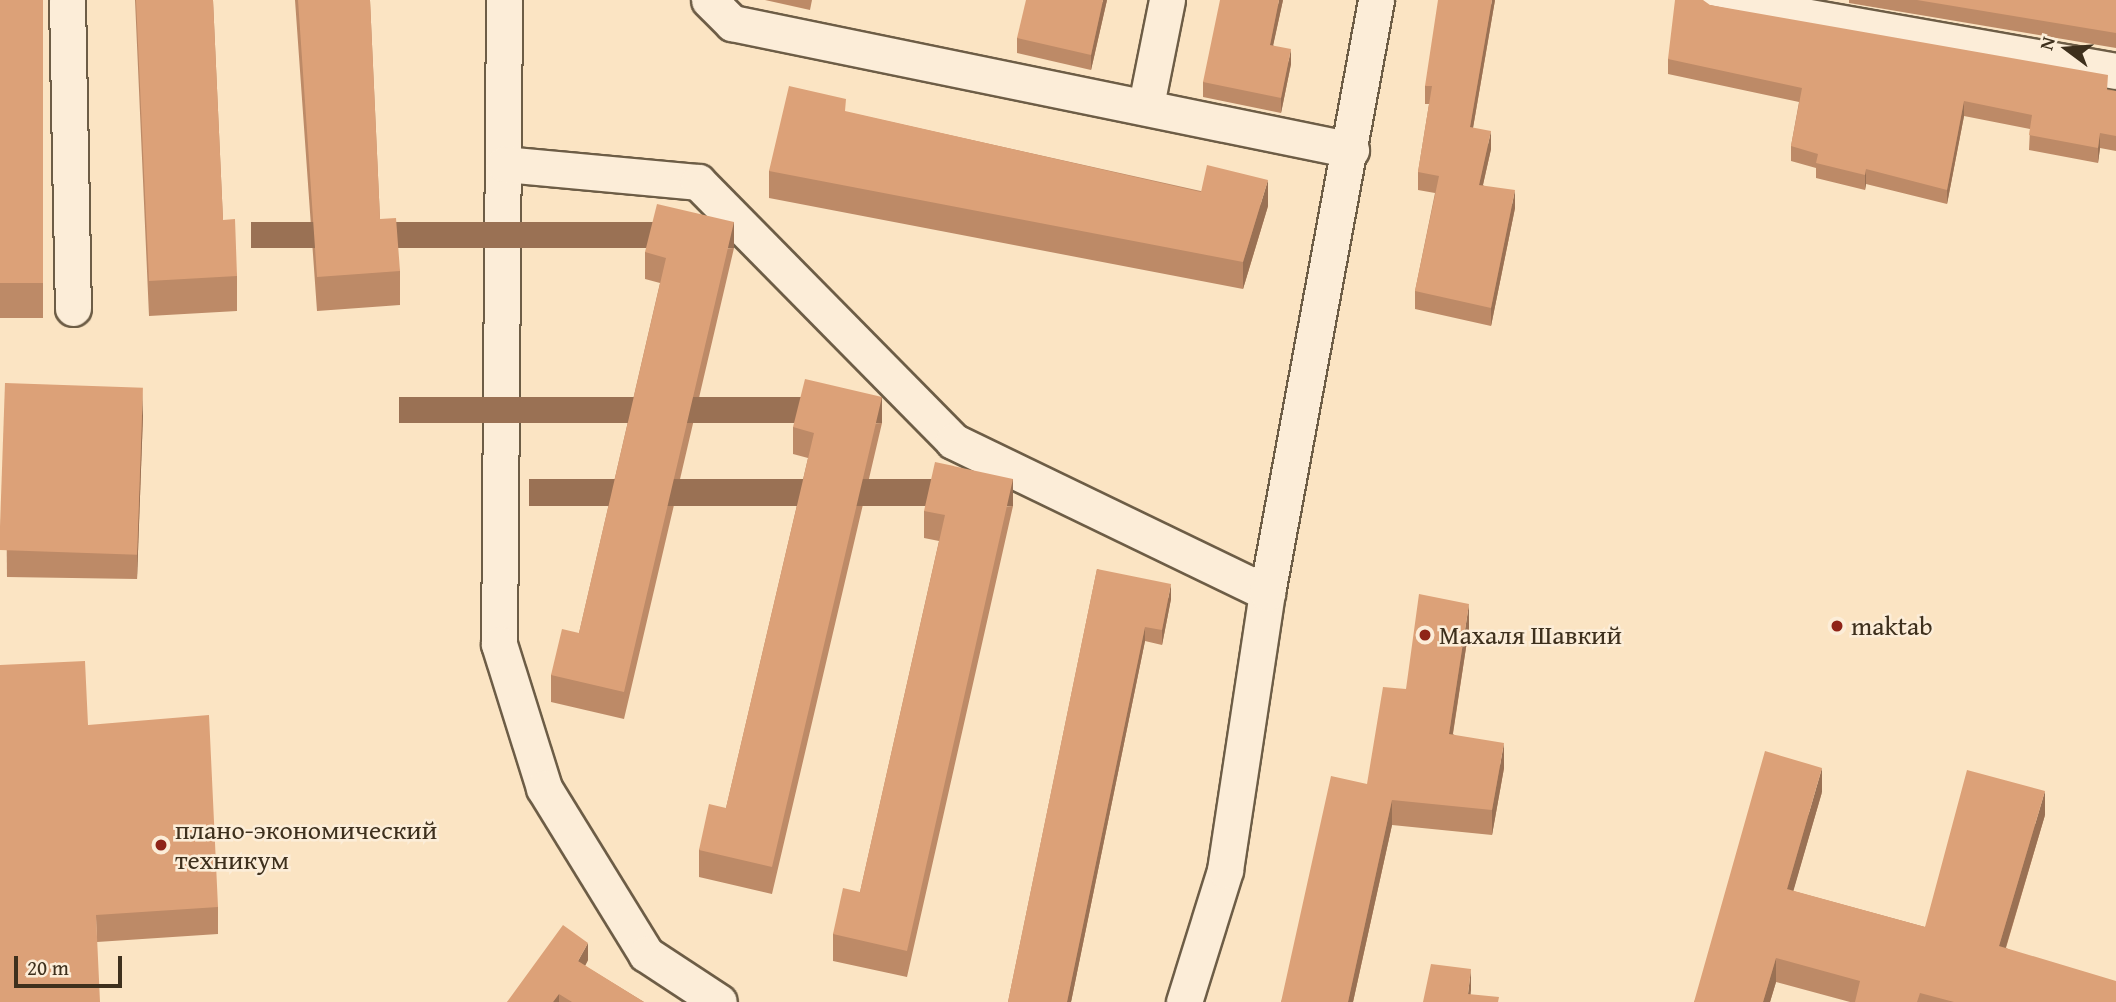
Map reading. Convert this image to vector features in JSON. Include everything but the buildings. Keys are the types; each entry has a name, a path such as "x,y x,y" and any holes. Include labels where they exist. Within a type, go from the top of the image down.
{"street":[{"path":"67,0 73,308"},
{"path":"505,0 499,644 544,788 566,824 646,954 719,1002"},
{"path":"709,0 732,23 1146,105 1351,150"},
{"path":"1146,105 1167,0"},
{"path":"1184,1002 1225,870 1268,593 1351,150 1376,0"},
{"path":"1713,0 2116,71"},
{"path":"504,164 698,182 953,441 1268,593"}],"place":[{"name":"maktab","path":"1837,626"},
{"name":"Махаля Шавкий","path":"1425,635"},
{"name":"плано-экономический техникум","path":"161,845"}]}
